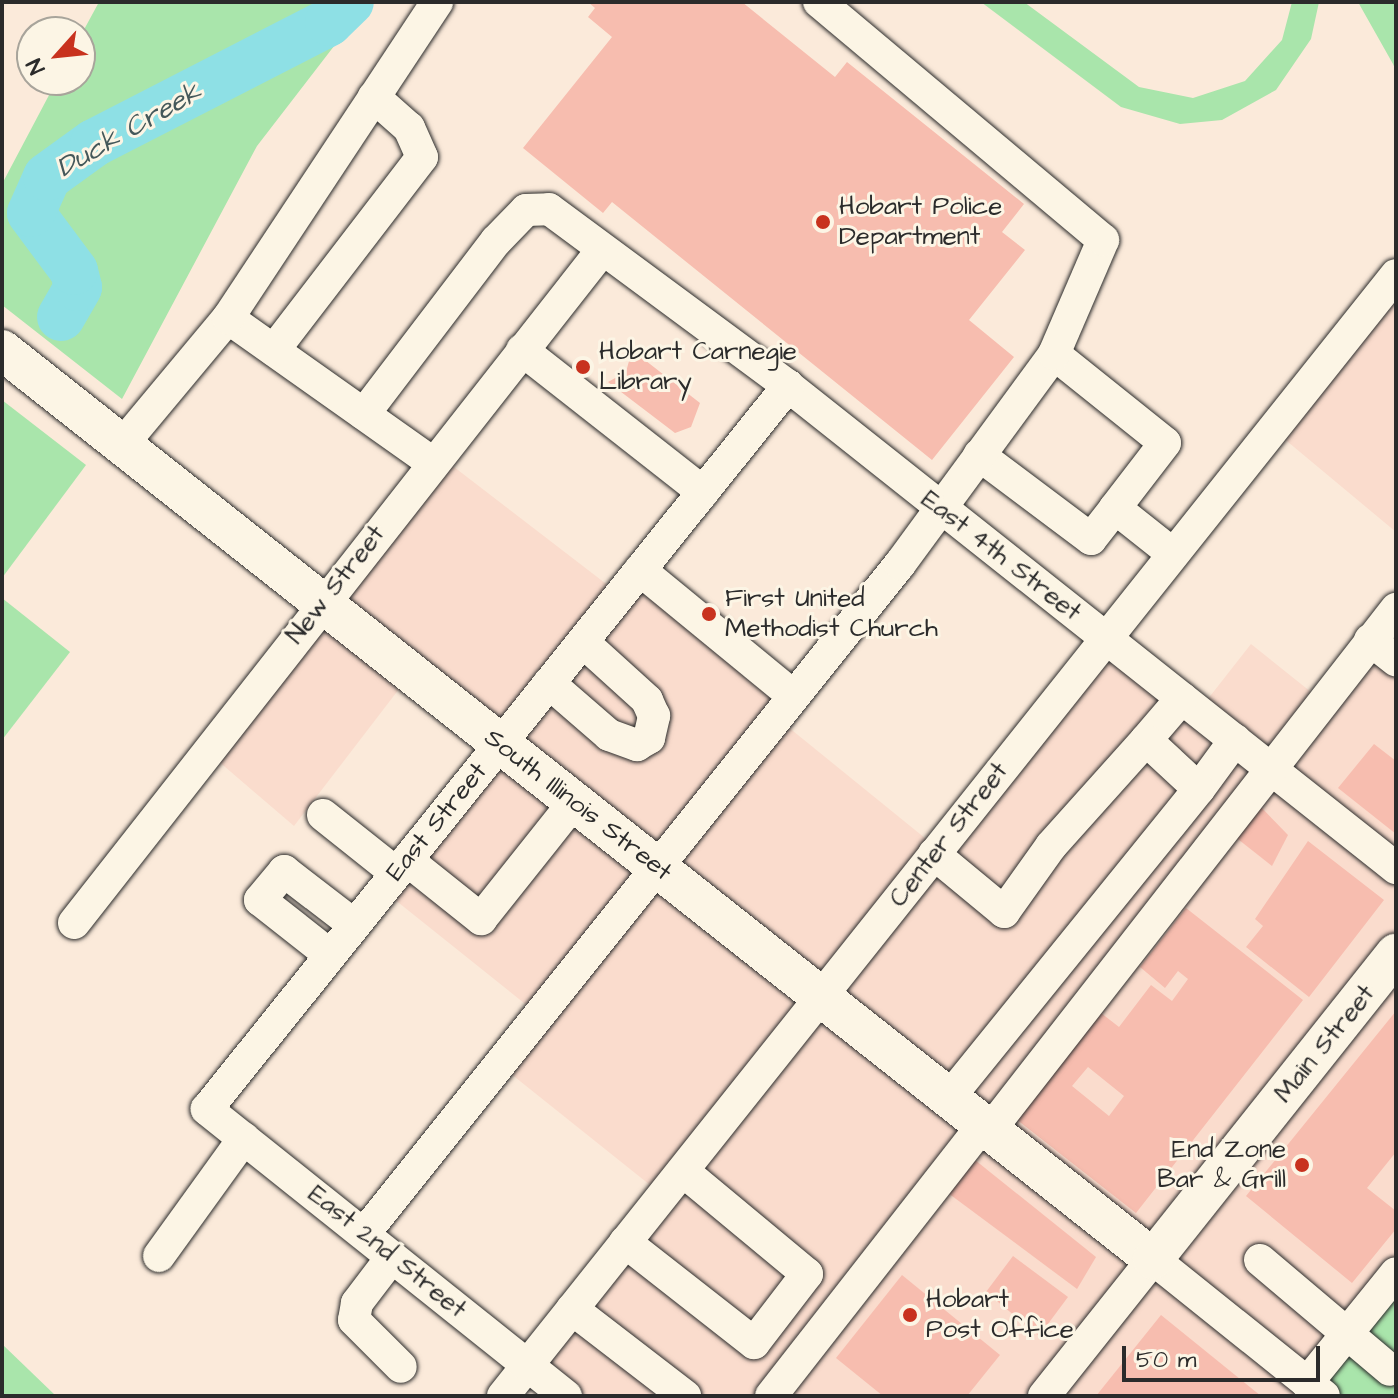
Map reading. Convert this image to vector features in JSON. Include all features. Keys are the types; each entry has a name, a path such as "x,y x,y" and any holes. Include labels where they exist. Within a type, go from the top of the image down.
{"main road":[{"name":"South Illinois Street","path":"2,350 1153,1259"},
{"name":"Main Street","path":"1153,1259 1396,954"}],"street":[{"path":"122,445 228,318 437,2"},
{"path":"364,1234 654,864 940,510 1054,354 1103,240 819,2"},
{"path":"274,350 422,157 409,128 374,97"},
{"name":"East 4th Street","path":"364,414 526,210 549,209 788,386 940,510 1106,637 1396,868"},
{"name":"New Street","path":"74,923 322,603 602,250"},
{"name":"Center Street","path":"503,1396 1396,275"},
{"path":"228,318 433,463"},
{"path":"522,350 703,492"},
{"path":"979,455 1091,539 1165,443 1054,354"},
{"name":"East Street","path":"207,1109 788,386"},
{"path":"1115,508 1173,554"},
{"path":"640,570 792,695"},
{"path":"1386,630 1396,660"},
{"path":"771,1396 1271,768 1386,630"},
{"path":"549,683 609,735 637,745 649,738 654,716 647,700 583,642"},
{"path":"934,854 1004,912 1051,846 1182,698"},
{"path":"1146,740 1199,789"},
{"path":"949,1098 1199,789 1235,740"},
{"path":"323,815 481,919 574,802"},
{"path":"330,955 260,900 284,871 354,925"},
{"name":"East 2nd Street","path":"207,1109 566,1396"},
{"path":"159,1256 244,1138"},
{"path":"625,1242 754,1343 807,1274 683,1171"},
{"path":"392,1257 357,1303 354,1320 401,1367"},
{"path":"1153,1259 1316,1389 1345,1336 1396,1273"},
{"name":"Main Street","path":"1044,1396 1153,1259"},
{"path":"1260,1260 1345,1336 1390,1370"},
{"path":"572,1309 685,1396"}],"shaded area":[{"path":"1396,282 1396,532 1276,432"},
{"path":"441,457 618,593 500,740 326,602"},
{"path":"641,574 788,696 653,861 506,742"},
{"path":"322,607 409,676 294,826 210,754"},
{"path":"1396,619 1396,949 1040,1396 571,1396 531,1364 1106,642 1200,709 1251,644 1326,704"},
{"path":"777,718 936,847 821,992 657,864"},
{"path":"501,746 816,999 660,1193 500,1065 539,1015 384,891"},
{"path":"1396,962 1396,1279 1314,1381 1160,1257"},
{"path":"1154,1264 1303,1396 1048,1396"}],"green space":[{"path":"99,2 368,2 257,146 122,399 2,305 2,184 49,96 96,96 96,16 91,16"},
{"path":"981,2 1024,2 1139,87 1193,98 1245,81 1282,40 1292,2 1319,2 1311,39 1276,90 1222,120 1180,124 1121,107"},
{"path":"1358,2 1396,2 1396,71 1393,64"},
{"path":"2,400 86,465 2,578"},
{"path":"2,598 70,652 2,740"},
{"path":"1396,1279 1396,1396 1303,1396"},
{"path":"2,1344 56,1396 2,1396"}],"building":[{"name":"Hobart Police Department","path":"588,2 742,2 835,77 847,62 1024,204 1002,232 1025,250 969,320 1014,357 932,460 612,202 603,213 523,148 612,37 588,17 595,8"},
{"path":"632,350 700,403 691,427 675,433 608,382 626,372"},
{"path":"1374,744 1396,761 1396,834 1338,788"},
{"path":"1259,805 1288,835 1272,866 1234,836"},
{"path":"1308,841 1384,900 1309,997 1246,947 1263,926 1255,919"},
{"path":"1186,908 1303,1000 1136,1213 1011,1115 1101,1013 1119,1027 1151,985 1172,1001 1188,979 1178,971 1165,988 1140,967","holes":["1088,1067 1124,1096 1109,1116 1072,1086"]},
{"path":"1396,1011 1396,1152 1367,1188 1396,1211 1396,1229 1352,1283 1246,1196"},
{"path":"975,1160 1096,1257 1077,1289 948,1193"},
{"path":"1013,1256 1068,1297 1039,1336 986,1292"},
{"name":"Hobart Post Office","path":"902,1275 1000,1355 967,1396 883,1396 836,1358"},
{"path":"1161,1315 1261,1396 1096,1396"}],"waterway":[{"name":"Duck Creek","path":"61,317 78,287 74,271 31,213 47,177 94,143 329,22 350,2"}],"place":[{"name":"Hobart Police Department","path":"823,222"},
{"name":"Hobart Carnegie Library","path":"583,367"},
{"name":"First United Methodist Church","path":"709,614"},
{"name":"End Zone Bar & Grill","path":"1302,1165"},
{"name":"Hobart Post Office","path":"910,1315"}]}
